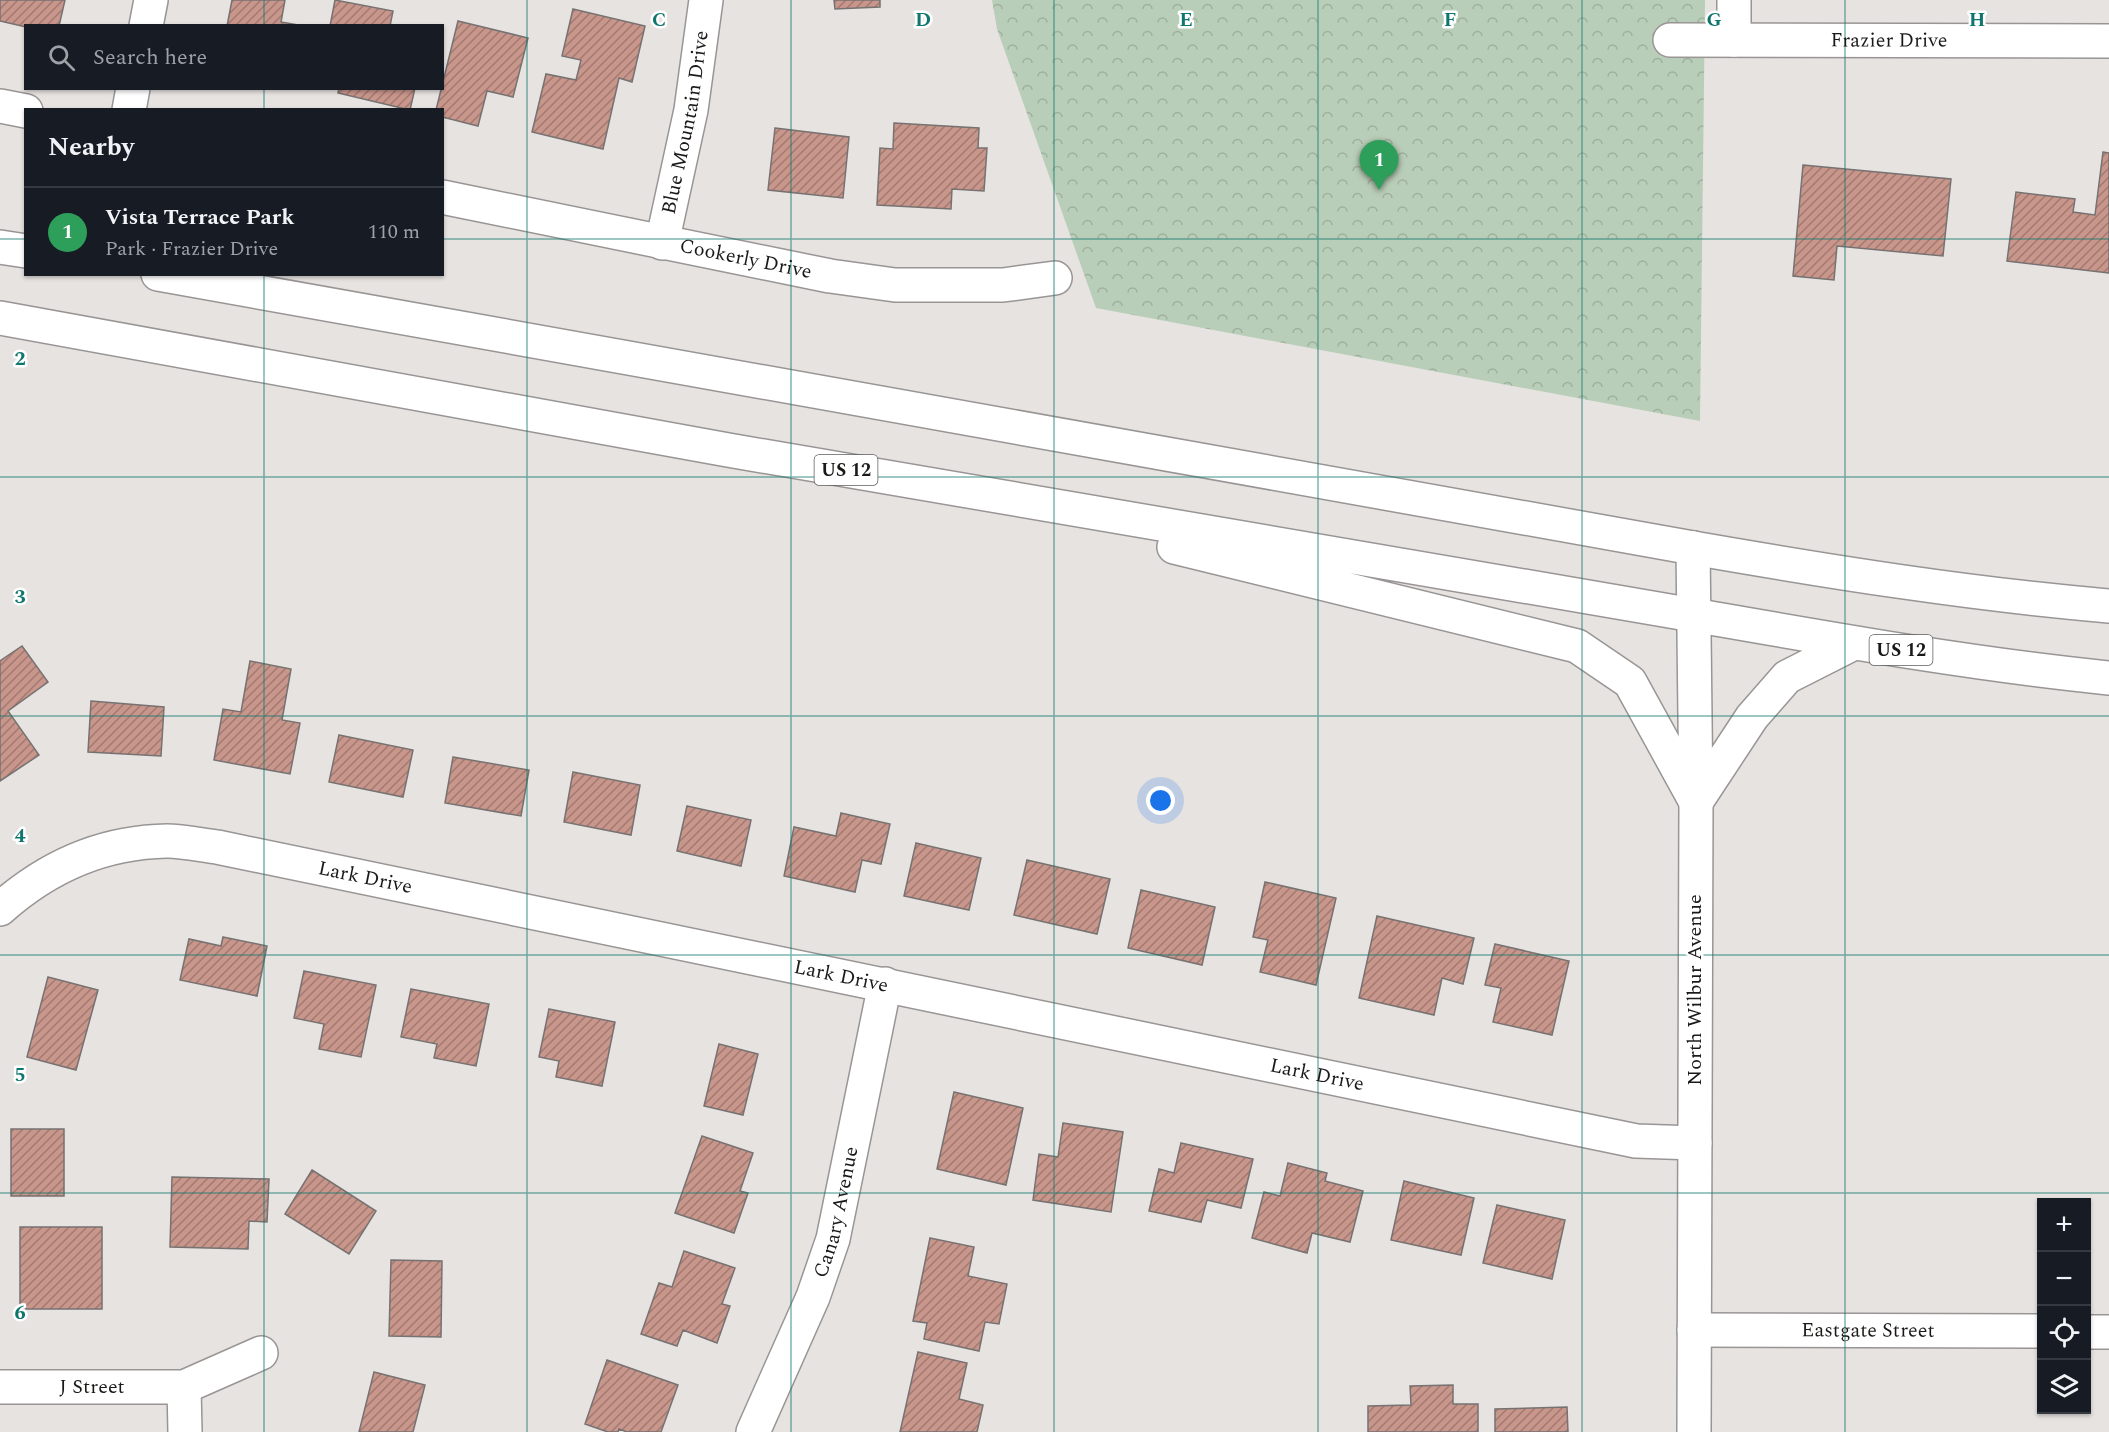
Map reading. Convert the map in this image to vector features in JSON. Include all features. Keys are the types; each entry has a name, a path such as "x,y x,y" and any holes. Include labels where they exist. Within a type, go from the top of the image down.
{"main road":[{"path":"146,24 151,0"},
{"name":"Blue Mountain Drive","path":"662,243 691,110 706,0"},
{"path":"1734,0 1734,40"},
{"name":"Frazier Drive","path":"1670,40 2109,41"},
{"path":"129,108 133,90"},
{"path":"0,106 24,111"},
{"name":"Cookerly Drive","path":"444,198 830,276 895,285 1003,285 1055,278"},
{"path":"0,247 24,251"},
{"path":"169,276 1838,573 2048,601 2109,606"},
{"name":"US 12","path":"0,318 910,482 1854,643 2049,672 2109,678"},
{"path":"910,482 1577,646 1630,682 1696,802 1752,717 1787,677 1854,643"},
{"name":"North Wilbur Avenue","path":"1693,548 1696,802 1694,1432"},
{"name":"Lark Drive","path":"0,909 25,887 73,860 115,847 168,841 217,847 1636,1141 1695,1143"},
{"name":"Canary Avenue","path":"753,1432 813,1297 833,1239 885,984"},
{"name":"Eastgate Street","path":"1694,1330 2037,1331"},
{"path":"2091,1332 2109,1332"},
{"path":"185,1432 184,1387 261,1353"},
{"name":"J Street","path":"0,1387 184,1387"}],"green space":[{"path":"992,0 1705,0 1700,421 1096,308 997,29"}],"building":[{"path":"0,0 65,0 59,24 24,24 24,27 0,21"},
{"path":"232,0 285,0 281,22 292,24 227,24"},
{"path":"335,0 393,11 390,24 330,24"},
{"path":"834,0 880,0 880,7 835,9"},
{"path":"573,9 645,26 632,82 619,78 603,149 532,132 546,74 576,80 581,60 562,56"},
{"path":"458,21 528,38 513,97 487,91 478,126 444,118 444,108 436,108 441,90 444,90 444,78"},
{"path":"339,90 415,90 410,108 402,108 338,93"},
{"path":"894,123 979,128 978,148 987,148 984,191 952,189 951,209 877,205 880,148 893,149"},
{"path":"775,128 849,137 843,198 768,190"},
{"path":"2103,152 2109,153 2109,273 2007,261 2016,192 2075,199 2073,212 2095,215"},
{"path":"1803,165 1951,179 1943,256 1837,246 1834,280 1793,276"},
{"path":"22,646 48,682 8,711 39,755 0,781 0,661"},
{"path":"250,661 291,669 282,720 300,723 290,774 214,760 223,709 241,712"},
{"path":"91,701 164,707 161,756 88,752"},
{"path":"339,735 413,750 403,797 329,782"},
{"path":"453,757 529,770 521,816 445,803"},
{"path":"573,772 640,785 631,835 564,822"},
{"path":"687,806 751,820 741,866 677,851"},
{"path":"841,813 890,824 881,864 862,860 855,892 784,876 794,827 836,836"},
{"path":"916,843 981,858 969,910 904,896"},
{"path":"1027,860 1110,879 1097,934 1014,915"},
{"path":"1265,882 1336,898 1316,985 1260,972 1268,940 1253,937"},
{"path":"1141,890 1215,907 1202,965 1128,948"},
{"path":"1377,916 1474,938 1463,984 1442,978 1434,1015 1359,998"},
{"path":"223,937 267,946 257,996 180,980 189,939 221,946"},
{"path":"1495,944 1569,961 1552,1035 1493,1022 1501,988 1485,985"},
{"path":"304,971 376,985 361,1057 319,1049 324,1024 294,1018"},
{"path":"48,977 98,990 76,1070 27,1057"},
{"path":"411,989 489,1004 476,1066 434,1058 437,1044 401,1037"},
{"path":"549,1009 615,1022 602,1086 556,1077 559,1061 539,1057"},
{"path":"719,1044 758,1054 743,1115 704,1106"},
{"path":"954,1092 1023,1108 1006,1185 937,1169"},
{"path":"1063,1123 1123,1132 1111,1212 1033,1200 1039,1154 1058,1157"},
{"path":"11,1129 64,1129 64,1196 11,1196"},
{"path":"702,1136 753,1153 740,1191 748,1193 734,1233 675,1213"},
{"path":"1181,1143 1253,1159 1241,1208 1207,1200 1201,1222 1149,1211 1159,1169 1174,1173"},
{"path":"1288,1163 1327,1173 1325,1181 1363,1191 1350,1242 1312,1233 1307,1253 1252,1238 1264,1192 1280,1196"},
{"path":"312,1170 376,1211 349,1254 285,1214"},
{"path":"172,1177 269,1179 267,1222 249,1221 248,1249 170,1247"},
{"path":"1404,1181 1474,1198 1461,1255 1391,1240"},
{"path":"1497,1205 1565,1220 1552,1279 1483,1263"},
{"path":"20,1227 102,1227 102,1309 20,1309"},
{"path":"930,1238 974,1247 968,1276 1007,1284 999,1324 985,1322 979,1351 924,1339 927,1323 913,1321"},
{"path":"684,1251 735,1268 722,1304 730,1306 717,1343 683,1330 677,1346 641,1334 659,1283 672,1287"},
{"path":"391,1260 442,1261 441,1337 389,1336"},
{"path":"918,1352 967,1363 959,1399 983,1405 977,1432 900,1432"},
{"path":"607,1360 678,1385 661,1432 627,1432 619,1429 618,1432 608,1432 585,1424"},
{"path":"374,1372 425,1385 413,1432 359,1432"},
{"path":"1453,1385 1453,1404 1478,1404 1478,1432 1368,1432 1368,1406 1411,1405 1410,1386"},
{"path":"1567,1407 1568,1432 1495,1432 1495,1409"}],"place":[{"name":"Vista Terrace Park","path":"1379,190"}]}
